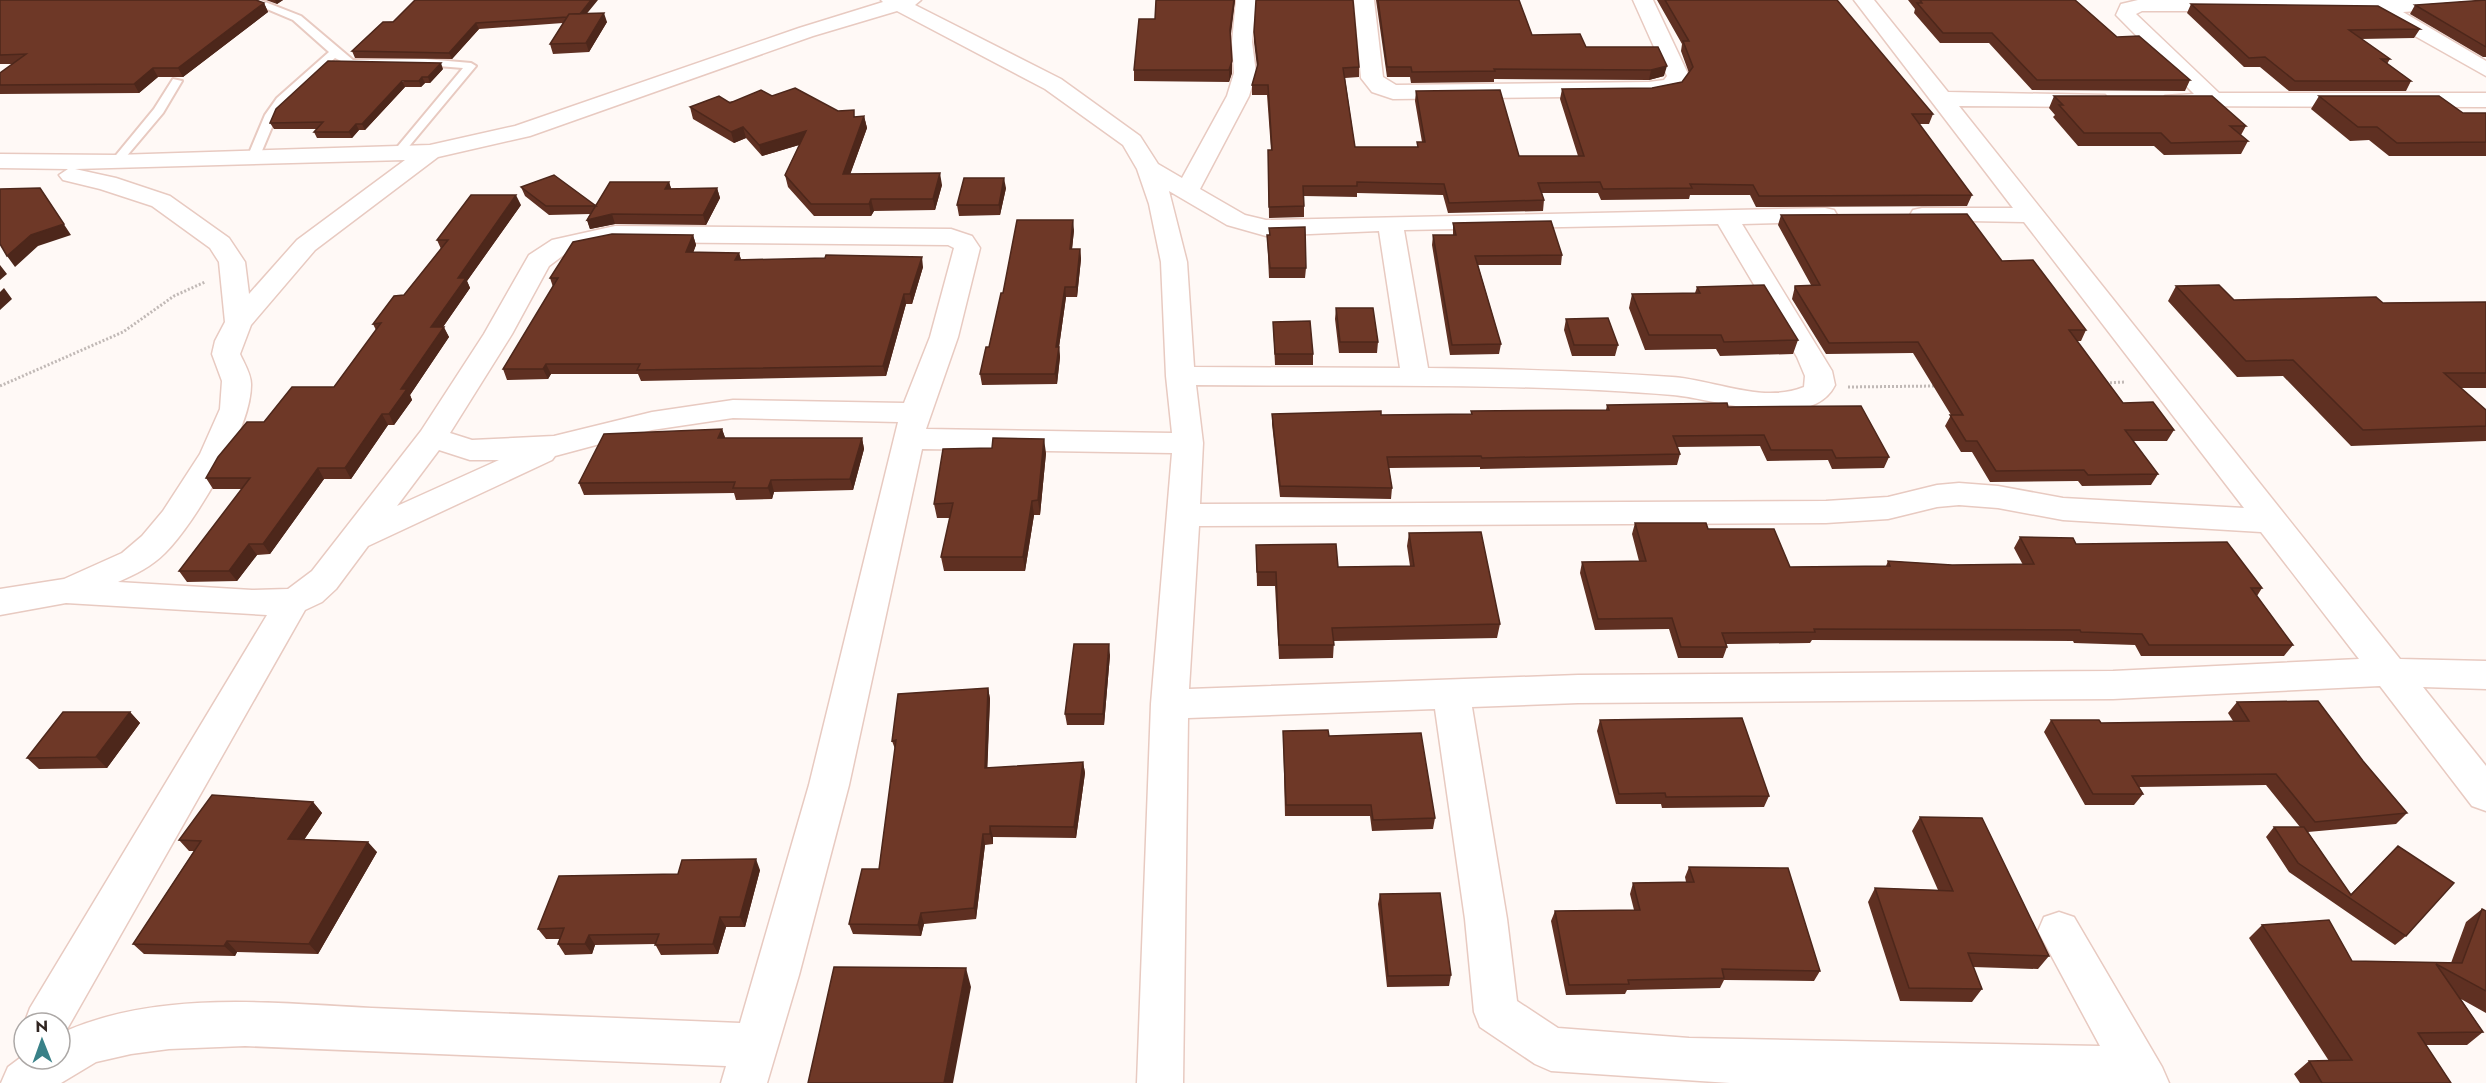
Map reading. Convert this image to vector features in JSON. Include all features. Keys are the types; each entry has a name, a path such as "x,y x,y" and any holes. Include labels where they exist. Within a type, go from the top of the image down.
{"street":[{"path":"1186,192 1239,96 1245,73 1242,42 1246,0"},
{"path":"1364,0 1372,78 1380,87 1393,92 1649,89 1671,84 1678,76 1643,0"},
{"path":"1864,0 2164,380 2388,672 2486,795"},
{"path":"2214,100 2126,15 2128,8 2142,5 2354,5 2378,8 2486,0"},
{"path":"4,161 117,162 430,152 522,130 806,32 901,2 1053,84 1132,141 1149,169 1174,262 1180,376 1188,443 1170,704 1160,1083"},
{"path":"2378,8 2486,70"},
{"path":"1941,99 2115,100"},
{"path":"2150,101 2486,100"},
{"path":"0,602 66,591 105,577 134,561 148,550 174,519 209,464 236,409 237,381 226,354 229,341 239,322 306,245 430,152"},
{"path":"4,161 107,183 161,201 220,243 232,262 234,270 239,322"},
{"path":"1149,169 1236,220 1266,228 1390,223 1843,215"},
{"path":"1902,215 2032,215"},
{"path":"1180,376 1318,379 1415,375 1677,386 1760,401 1799,398 1814,393 1820,387 1821,378 1725,216"},
{"path":"1390,223 1415,375"},
{"path":"24,1083 42,1069 93,1041 174,1027 245,1025 750,1064 829,785 913,426 944,337 967,248 963,241 951,237 825,234 615,234 561,245 538,261 498,334 432,438 324,579 310,592 293,601 252,603 66,591"},
{"path":"432,438 470,450 554,446 652,421 733,409 913,426 1188,443"},
{"path":"355,539 511,469 554,446"},
{"path":"1183,515 1826,512 1888,508 1937,496 1959,494 1998,497 2063,509 2271,521"},
{"path":"53,1011 293,601"},
{"path":"1170,704 1451,692 1917,684 2114,685 2388,672 2486,675"},
{"path":"1451,692 1486,919 1496,1012 1551,1049 1689,1060 2142,1076"},
{"path":"2059,931 2142,1076"}],"lane":[{"path":"253,1 296,18 337,51 341,59 351,63 435,62 471,66 397,153"},
{"path":"254,158 271,115 281,100 337,51"},
{"path":"117,162 159,111 177,81"}],"path":[{"path":"0,386 123,332 174,296 234,270"},
{"path":"2105,383 2164,380"},
{"path":"1820,387 1940,386"}],"building":[{"path":"0,0 256,0 264,3 178,68 153,68 134,84 0,85 0,73 26,54 0,55"},
{"path":"415,0 591,0 580,14 569,14 567,17 476,23 449,53 352,51 383,22 393,22"},
{"path":"1156,0 1234,0 1230,30 1232,61 1229,70 1134,70 1139,19 1155,19"},
{"path":"1256,0 1353,0 1359,67 1343,68 1355,147 1418,147 1417,142 1425,142 1416,91 1500,90 1519,156 1584,156 1562,89 1652,88 1682,82 1693,67 1683,41 1689,41 1665,0 1837,0 1933,114 1912,114 1972,195 1759,196 1753,185 1690,184 1692,188 1603,189 1600,182 1538,183 1544,200 1449,203 1444,184 1357,182 1357,186 1303,186 1304,206 1269,207 1268,150 1272,150 1268,85 1252,85 1258,64 1254,32"},
{"path":"1378,0 1519,0 1532,35 1580,34 1586,47 1658,47 1667,66 1651,70 1494,69 1495,71 1412,72 1411,67 1387,67"},
{"path":"1920,0 2075,0 2117,37 2139,36 2190,80 2037,80 1992,33 1943,33 1917,3 1922,3"},
{"path":"2486,0 2486,47 2415,5"},
{"path":"2191,4 2378,6 2420,29 2349,30 2390,59 2381,59 2411,81 2295,81 2265,57 2249,58"},
{"path":"604,13 586,43 550,44 569,14"},
{"path":"328,61 441,63 428,77 422,77 419,81 402,81 362,124 356,124 349,132 314,132 323,122 270,123 276,109"},
{"path":"795,88 838,111 854,110 854,117 864,116 843,174 940,173 933,199 871,199 869,204 811,204 785,175 806,131 759,145 743,127 731,132 690,107 719,96 730,103 761,90 772,96"},
{"path":"2054,96 2212,96 2246,126 2230,126 2248,141 2171,143 2161,133 2084,133"},
{"path":"2319,96 2439,96 2463,113 2486,113 2486,142 2397,143 2377,127 2358,127"},
{"path":"554,175 596,206 546,206 521,187"},
{"path":"964,178 1004,178 999,205 957,205"},
{"path":"610,182 669,182 665,189 717,188 703,215 612,214 587,220"},
{"path":"40,188 64,224 31,235 7,256 0,244 0,189"},
{"path":"471,195 516,195 458,278 466,278 431,327 444,327 401,389 407,389 389,414 382,414 345,468 318,468 263,544 249,544 229,571 179,571 250,478 206,478 218,457 247,422 264,422 292,387 334,387 381,323 373,324 394,296 404,295 448,240 437,240"},
{"path":"1967,214 2002,261 2033,260 2086,330 2069,330 2123,403 2153,402 2174,430 2125,430 2158,474 2088,475 2084,470 1996,471 1977,441 1966,441 1950,415 1963,415 1918,342 1829,343 1795,288 1795,286 1820,285 1781,215"},
{"path":"1017,220 1073,220 1070,249 1080,249 1076,287 1065,287 1056,347 1059,347 1055,374 980,374 986,347 989,347 1001,293 1003,293"},
{"path":"1551,221 1562,255 1475,256 1501,344 1452,345 1433,235 1456,235 1453,223"},
{"path":"1305,227 1306,268 1270,268 1267,235 1270,235 1269,228"},
{"path":"612,234 693,235 686,252 739,253 735,260 825,258 826,255 922,257 910,294 904,294 883,366 637,370 640,364 546,364 543,369 503,369 558,278 550,278 573,242"},
{"path":"1764,285 1798,340 1724,342 1721,335 1649,335 1632,294 1700,293 1697,287"},
{"path":"2219,285 2234,300 2376,297 2383,303 2486,302 2486,373 2444,373 2486,410 2486,426 2363,430 2293,360 2246,361 2176,286"},
{"path":"1336,308 1373,308 1378,342 1340,342"},
{"path":"1608,318 1618,345 1574,345 1566,319"},
{"path":"1310,321 1313,354 1275,354 1273,322"},
{"path":"1727,403 1728,407 1861,406 1889,457 1836,458 1832,450 1771,450 1764,435 1673,436 1680,454 1482,458 1481,456 1387,457 1392,488 1280,486 1272,414 1381,411 1381,415 1472,414 1471,411 1609,410 1607,405"},
{"path":"722,429 718,438 862,438 850,479 771,480 768,488 733,488 735,482 579,483 604,434"},
{"path":"993,438 1044,439 1038,500 1032,501 1023,557 941,557 953,503 934,504 943,449 992,448"},
{"path":"1635,523 1706,523 1708,529 1774,529 1790,567 1890,566 1888,561 1952,565 2034,564 2020,537 2073,538 2076,544 2227,542 2262,588 2251,588 2293,645 2149,645 2142,634 2081,632 2080,630 1814,629 1815,632 1722,633 1727,647 1681,647 1672,618 1598,619 1582,562 1646,561"},
{"path":"1481,532 1500,624 1332,628 1334,645 1279,645 1276,572 1257,572 1256,545 1336,544 1338,567 1414,566 1409,533"},
{"path":"1074,644 1109,644 1103,714 1065,714"},
{"path":"988,688 985,768 1083,762 1074,827 990,826 990,834 983,834 974,908 921,913 918,925 849,924 862,869 879,869 896,740 892,741 898,694"},
{"path":"2318,701 2363,761 2407,813 2315,822 2276,774 2132,776 2143,794 2093,794 2051,720 2099,720 2101,723 2249,721 2237,702"},
{"path":"63,712 130,712 96,757 27,758"},
{"path":"1742,718 1769,796 1666,797 1665,793 1619,794 1600,720"},
{"path":"1328,730 1329,736 1421,733 1435,818 1373,820 1371,805 1286,805 1283,731"},
{"path":"212,795 313,802 288,839 368,842 309,944 227,941 224,946 133,944 201,841 179,840"},
{"path":"1920,817 1982,818 2049,956 1968,953 1982,989 1909,988 1875,888 1953,891"},
{"path":"2274,827 2304,827 2351,895 2398,846 2454,883 2406,936 2298,863"},
{"path":"756,859 740,917 720,917 713,944 655,945 659,934 589,935 585,944 558,944 564,928 538,929 559,876 678,874 682,860"},
{"path":"1689,867 1788,868 1820,971 1722,969 1724,978 1628,980 1629,984 1569,985 1555,911 1640,910 1633,883 1694,882"},
{"path":"1440,893 1451,975 1388,976 1380,894"},
{"path":"2482,909 2486,911 2486,991 2436,964 2483,1032 2418,1033 2451,1083 2322,1083 2309,1061 2352,1060 2262,925 2329,920 2352,961 2462,963"},
{"path":"834,967 966,968 944,1083 808,1083"}]}
